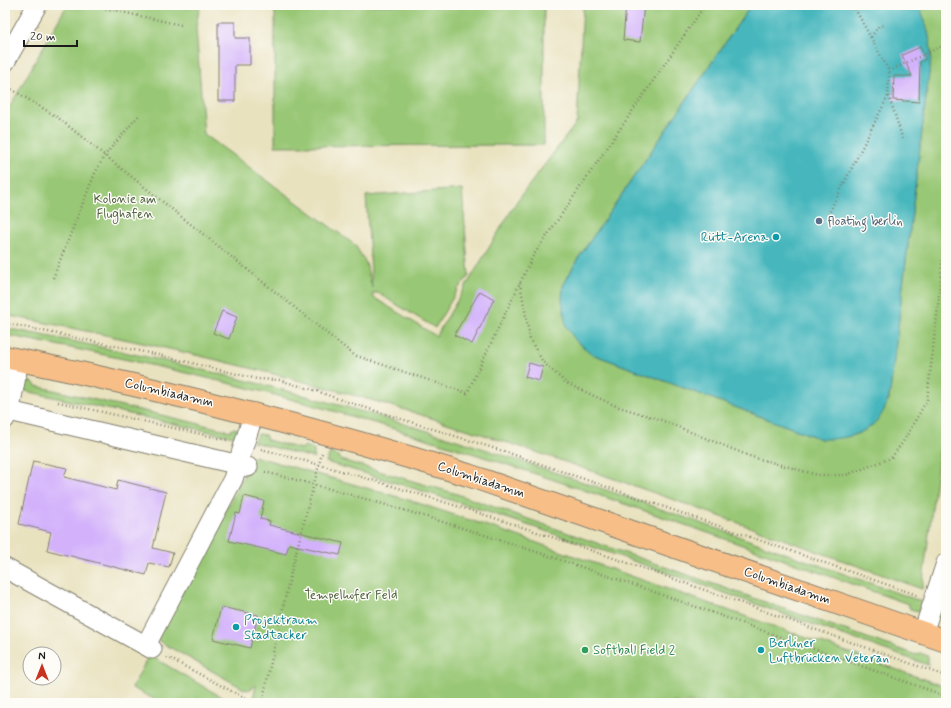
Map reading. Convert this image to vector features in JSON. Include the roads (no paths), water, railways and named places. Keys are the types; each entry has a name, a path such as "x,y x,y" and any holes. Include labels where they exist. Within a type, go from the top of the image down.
{"main road":[{"name":"Columbiadamm","path":"12,359 158,389 254,413 382,448 468,475 946,642"}],"street":[{"path":"5,62 27,14 37,5"},
{"path":"12,359 6,413 243,466"},
{"path":"5,568 149,647 233,479 243,466 245,445 254,413"},
{"path":"923,633 946,563"}],"water":[{"path":"751,5 919,5 929,37 931,57 890,392 881,415 874,423 866,430 845,437 821,439 592,354 575,340 566,326 562,300 563,286 577,260"}],"place":[{"name":"floating berlin","path":"819,221"},
{"name":"Rütt-Arena","path":"776,237"},
{"name":"Projektraum Stadtacker","path":"236,627"},
{"name":"Softball Field 2","path":"585,650"},
{"name":"Berliner Luftbrücken Veteran","path":"761,650"}],"park label":[{"name":"Kolonie am Flughafen","path":"125,206"},
{"name":"Tempelhofer Feld","path":"351,595"}]}
